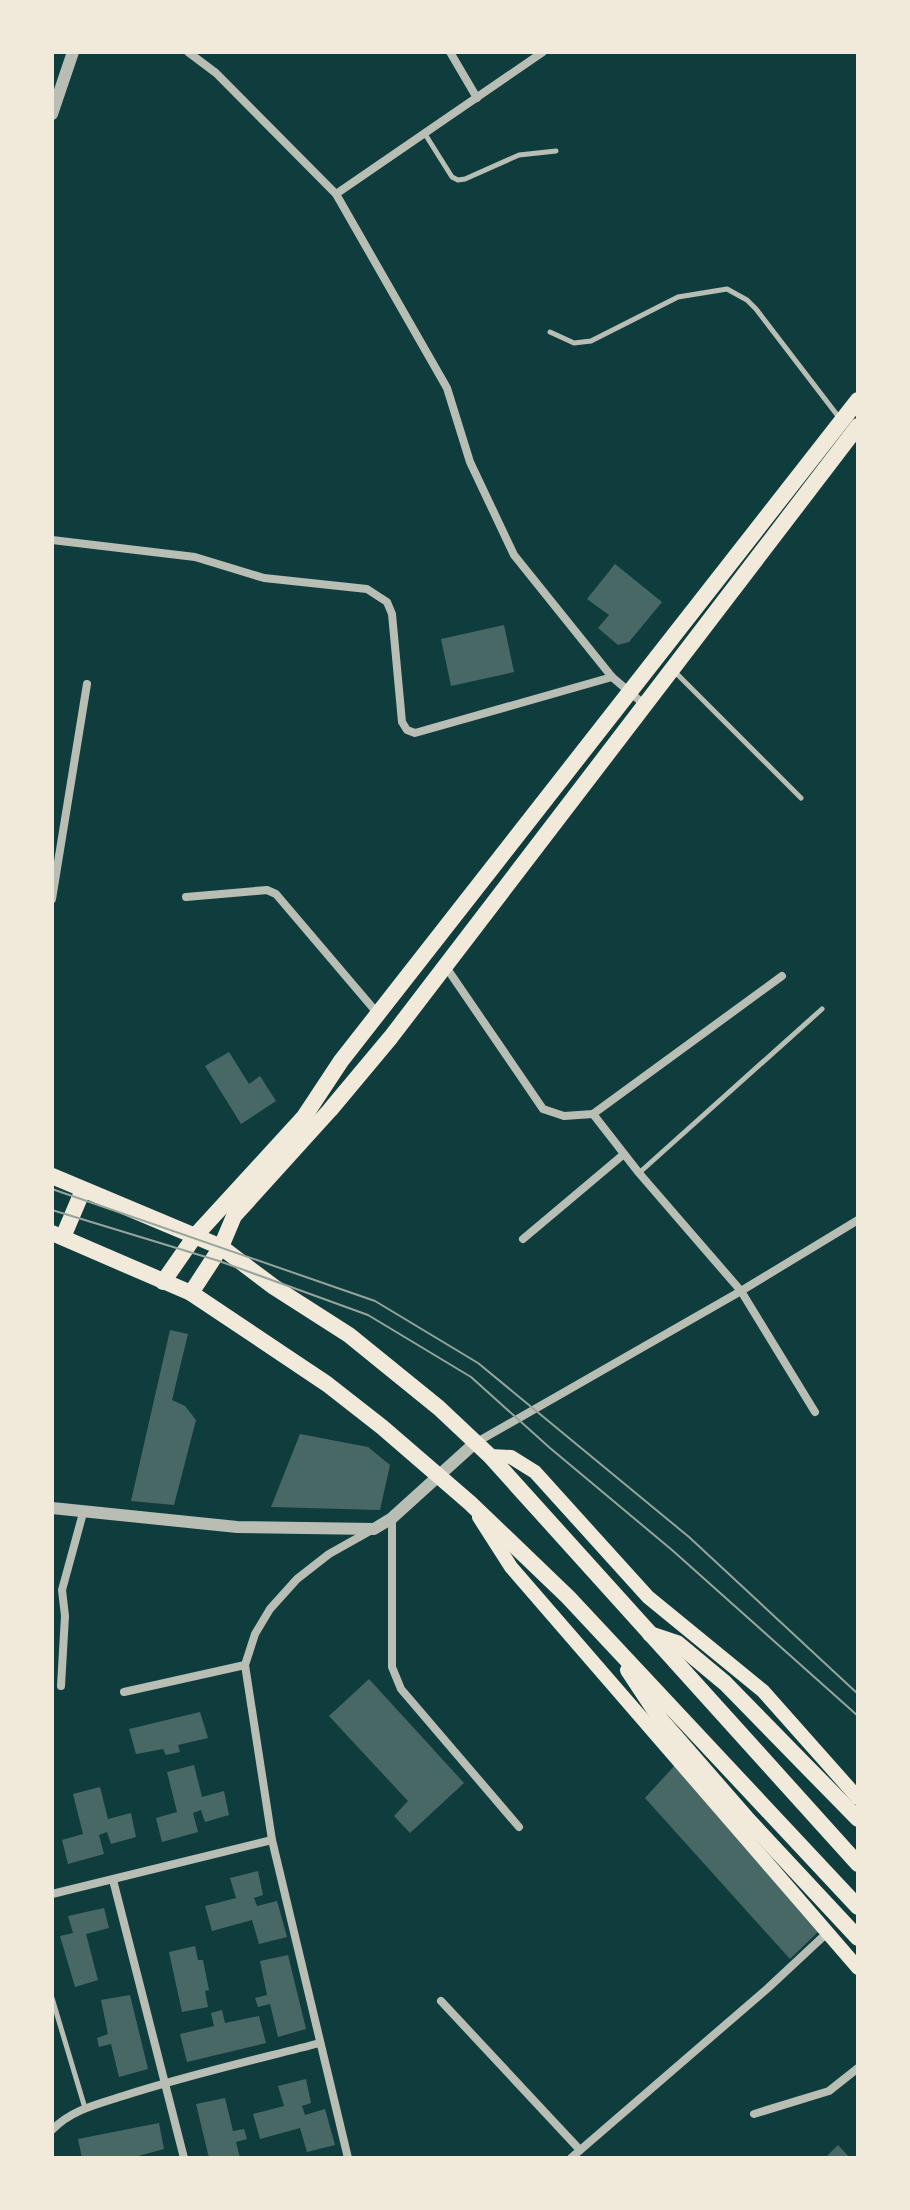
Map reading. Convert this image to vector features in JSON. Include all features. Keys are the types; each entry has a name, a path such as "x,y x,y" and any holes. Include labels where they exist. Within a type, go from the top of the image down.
{"main road":[{"path":"163,1282 195,1236 304,1117 341,1061 858,400"},
{"path":"191,1293 221,1247 234,1216 403,1023 858,426"},
{"path":"52,1176 221,1247 274,1287 349,1335 439,1408 490,1456 858,1864"},
{"path":"83,1190 57,1235 191,1293 327,1384 382,1427 532,1561 858,1907"},
{"path":"490,1456 511,1457 535,1472 648,1597 763,1691 858,1798"},
{"path":"470,1503 511,1567 858,1968"},
{"path":"648,1633 677,1643 725,1683 858,1819"},
{"path":"613,1644 661,1720 749,1821 858,1938"}],"street":[{"path":"52,114 73,52"},
{"path":"188,52 216,73 336,194 447,388 470,462 514,555 612,677 646,706"},
{"path":"450,52 477,98"},
{"path":"336,194 543,52"},
{"path":"52,540 195,557 264,578 367,589 387,602 392,614 402,722 407,730 415,733 612,677"},
{"path":"52,899 87,684"},
{"path":"186,897 267,890 276,894 379,1015"},
{"path":"446,967 543,1109 564,1116 593,1114 782,976"},
{"path":"593,1114 639,1173 741,1291 815,1412"},
{"path":"523,1239 624,1154"},
{"path":"348,2158 272,1840 245,1665 255,1634 270,1609 297,1579 329,1554 392,1518 476,1442 741,1291 858,1220"},
{"path":"52,1508 237,1527 374,1529"},
{"path":"61,1686 65,1616 62,1590 83,1513"},
{"path":"392,1518 392,1667 401,1689 519,1827"},
{"path":"124,1692 245,1665"},
{"path":"52,1894 272,1840"},
{"path":"113,1880 184,2158"},
{"path":"571,2158 827,1933"},
{"path":"441,2001 580,2150"},
{"path":"52,2130 60,2121 85,2108 163,2083 320,2043"},
{"path":"754,2114 829,2091 858,2068"}],"lane":[{"path":"425,134 452,177 458,180 519,155 556,151"},
{"path":"550,332 574,343 591,341 678,297 727,289 756,309 841,421"},
{"path":"673,670 801,798"},
{"path":"639,1173 822,1009"},
{"path":"52,1998 85,2108"}],"building":[{"path":"615,564 662,602 629,642 618,645 598,628 609,615 587,599"},
{"path":"504,625 514,672 451,686 441,639"},
{"path":"229,1052 249,1084 260,1076 276,1101 241,1124 205,1066"},
{"path":"170,1330 188,1334 172,1400 185,1406 196,1420 174,1505 131,1501"},
{"path":"300,1434 368,1447 390,1465 380,1510 271,1507"},
{"path":"369,1679 464,1783 410,1833 394,1816 408,1801 329,1716"},
{"path":"200,1712 208,1738 178,1745 180,1752 166,1755 163,1749 136,1754 129,1729"},
{"path":"194,1765 202,1797 224,1791 229,1815 205,1822 201,1810 193,1813 198,1832 162,1842 156,1818 177,1812 167,1772"},
{"path":"675,1765 820,1930 790,1959 645,1798"},
{"path":"100,1787 108,1819 131,1813 136,1837 111,1844 107,1832 99,1835 104,1854 68,1864 62,1840 83,1834 73,1794"},
{"path":"258,1871 263,1895 254,1898 257,1906 277,1901 287,1937 259,1944 252,1920 212,1931 205,1906 236,1898 230,1878"},
{"path":"104,1908 109,1928 86,1934 98,1980 75,1987 60,1936 73,1933 68,1916"},
{"path":"195,1946 198,1960 203,1960 209,1990 205,1991 208,2007 182,2012 169,1952"},
{"path":"288,1955 306,2029 278,2037 270,2004 258,2007 255,1998 267,1995 260,1961"},
{"path":"130,1995 148,2069 119,2077 111,2044 99,2047 97,2038 108,2034 101,2000"},
{"path":"222,2010 225,2023 259,2016 266,2043 187,2062 180,2034 214,2026 211,2013"},
{"path":"306,2079 311,2103 302,2106 305,2115 325,2109 335,2145 307,2152 300,2128 260,2139 253,2114 284,2106 278,2086"},
{"path":"225,2098 233,2131 244,2129 247,2139 236,2142 240,2158 209,2158 196,2104"},
{"path":"159,2123 164,2149 131,2158 82,2158 78,2139"},
{"path":"838,2145 850,2158 825,2158"}],"tram line":[{"path":"52,1189 375,1301 478,1363 689,1537 858,1694"},
{"path":"52,1210 219,1261 368,1315 471,1377 858,1716"}]}
